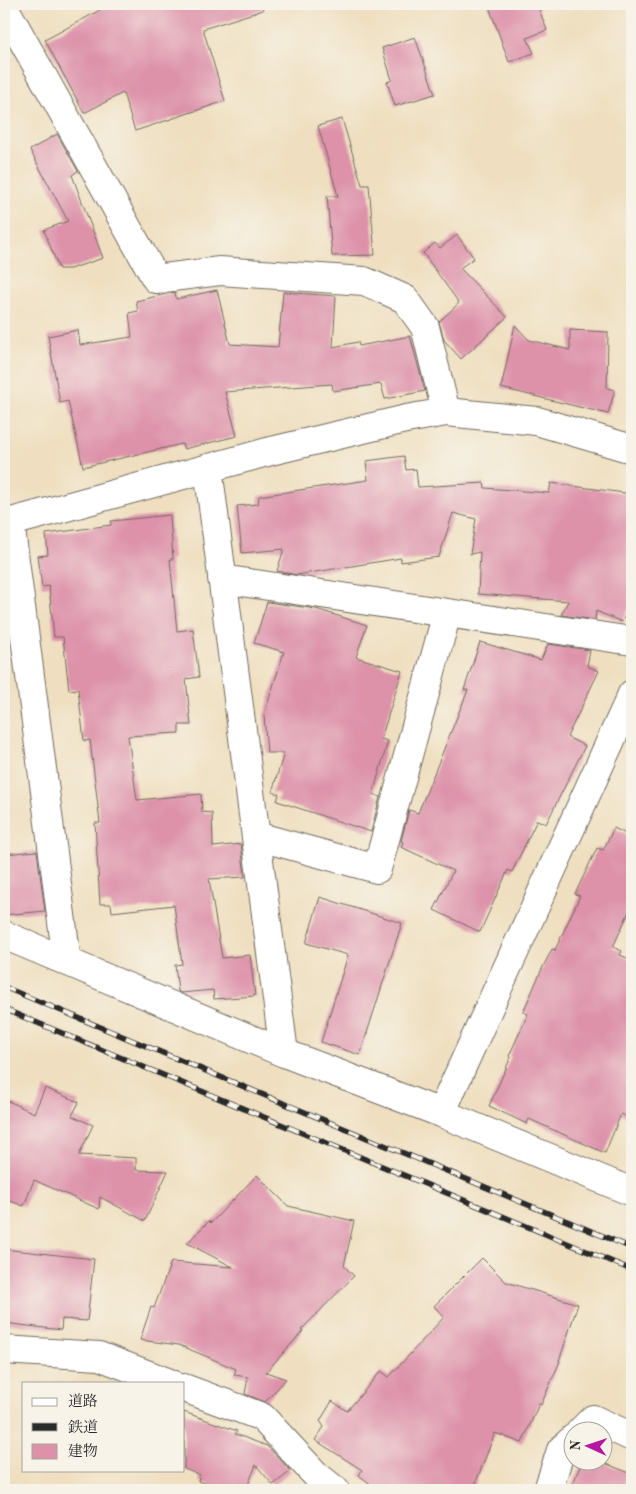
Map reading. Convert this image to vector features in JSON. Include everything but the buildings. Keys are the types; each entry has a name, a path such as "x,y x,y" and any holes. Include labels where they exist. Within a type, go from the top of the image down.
{"street":[{"path":"10,9 156,278 220,271 364,281 405,299 425,327 446,412"},
{"path":"67,961 7,523 272,451 387,423 446,412 537,421 632,449"},
{"path":"208,468 284,1052"},
{"path":"222,580 632,641"},
{"path":"256,836 378,869 446,613"},
{"path":"441,1113 632,694"},
{"path":"4,935 284,1052 630,1185"},
{"path":"4,1350 99,1356 167,1382"},
{"path":"185,1388 262,1417 316,1474 335,1490"},
{"path":"614,1429 632,1437"},
{"path":"548,1490 561,1450 564,1447"}],"railway":[{"path":"4,987 632,1248"},
{"path":"4,1009 632,1270"}]}
